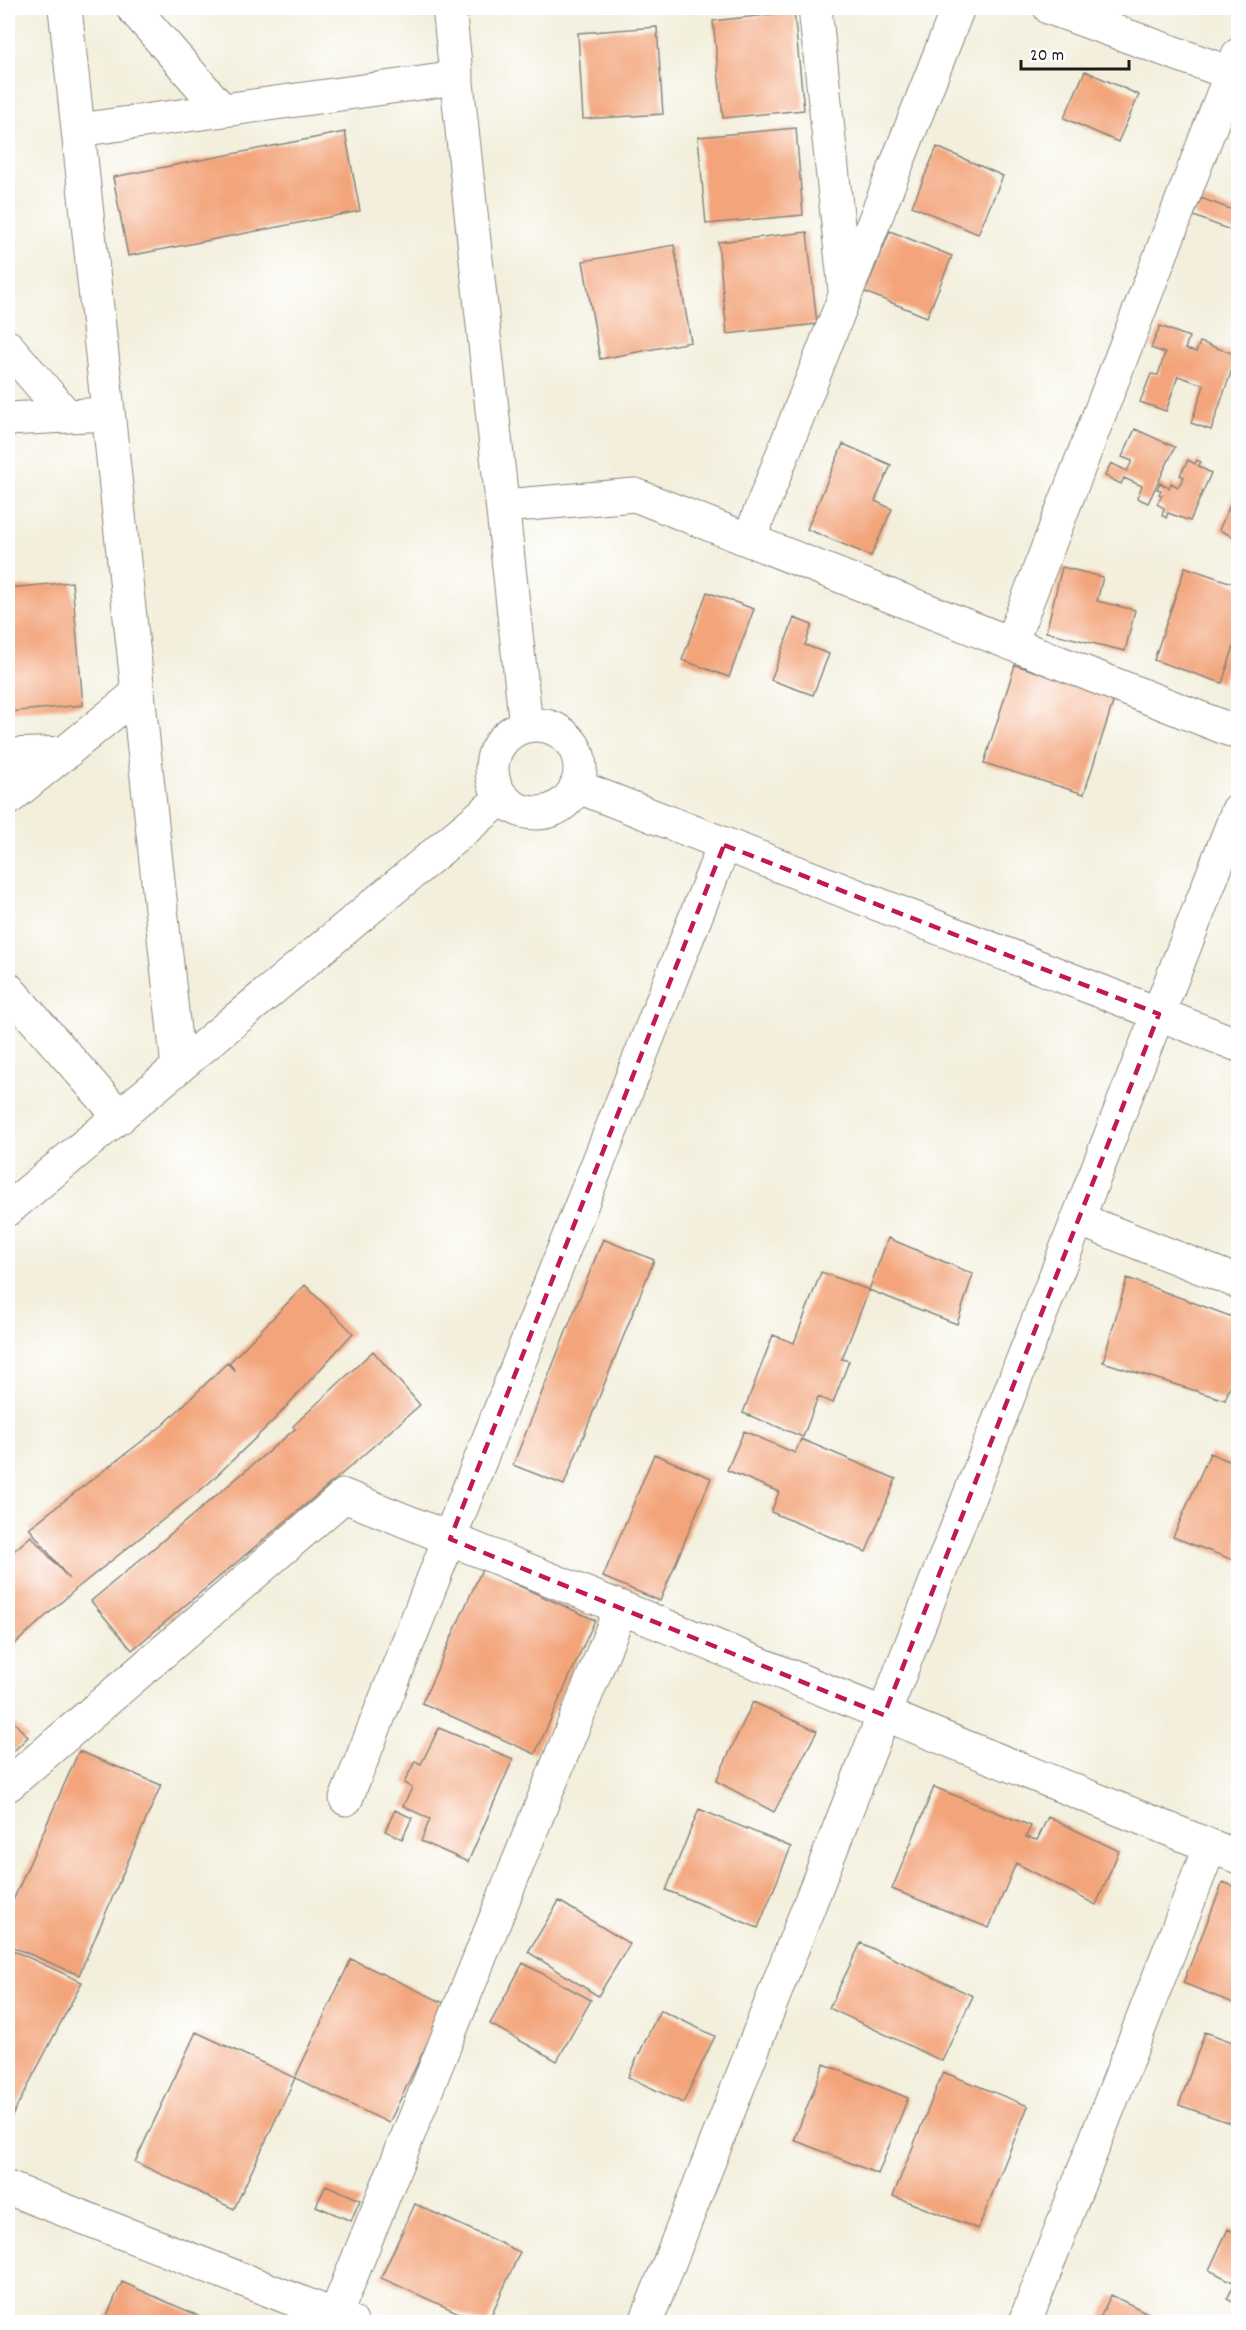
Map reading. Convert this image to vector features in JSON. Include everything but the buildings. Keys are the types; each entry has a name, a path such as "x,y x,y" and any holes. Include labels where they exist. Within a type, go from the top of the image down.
{"street":[{"path":"65,8 178,1068"},
{"path":"133,8 222,110"},
{"path":"449,8 526,726"},
{"path":"814,8 845,295"},
{"path":"749,540 958,8"},
{"path":"1011,643 1236,68 1050,8"},
{"path":"78,130 457,78"},
{"path":"8,347 67,416"},
{"path":"8,419 108,414"},
{"path":"503,506 635,495 1239,733"},
{"path":"8,798 138,693"},
{"path":"526,726 550,728 570,741 579,762 576,786 569,799 557,808 542,813 528,813 513,808 502,798 495,785 492,770 494,756 507,737 526,726"},
{"path":"8,755 66,753"},
{"path":"576,786 1239,1045"},
{"path":"8,1209 502,798"},
{"path":"646,2322 1239,810"},
{"path":"346,1799 724,845"},
{"path":"8,989 120,1117"},
{"path":"1078,1219 1239,1282"},
{"path":"8,1785 344,1496 1224,1851 1025,2322"},
{"path":"8,2188 294,2312 343,2319 621,1608"}],"highlighted area":[{"path":"724,845 1159,1014 884,1715 450,1539"}]}
